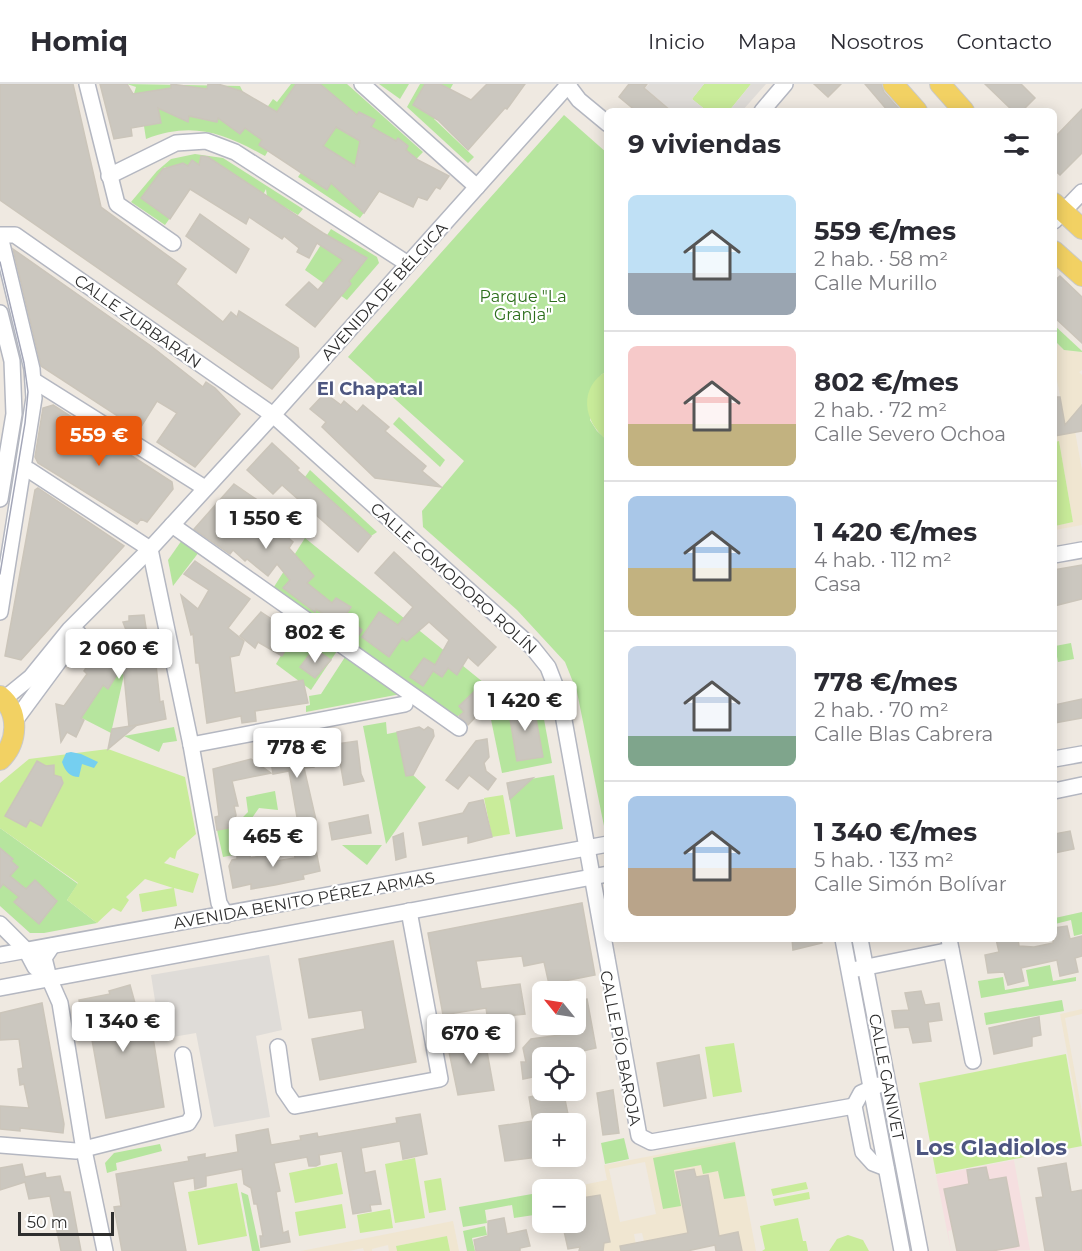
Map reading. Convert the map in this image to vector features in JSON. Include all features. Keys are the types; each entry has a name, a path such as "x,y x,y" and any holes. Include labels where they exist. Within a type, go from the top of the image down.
{"main road":[{"path":"893,84 913,108"},
{"path":"940,84 961,108"},
{"path":"1058,212 1082,229"},
{"path":"1057,254 1082,276"},
{"path":"0,760 10,748 15,722 2,697"}],"street":[{"path":"87,84 117,204 173,243"},
{"path":"362,84 477,187"},
{"path":"568,84 579,100 604,121"},
{"name":"AVENIDA DE BÉLGICA","path":"2,697 31,677 99,600 150,549 273,415 568,84"},
{"path":"765,108 785,84"},
{"path":"109,176 176,143 206,141 235,152 408,264"},
{"path":"1058,212 1082,192"},
{"path":"0,235 33,380 34,398 0,612"},
{"name":"CALLE ZURBARÁN","path":"0,235 15,235 273,415"},
{"path":"0,313 7,382 14,414 0,498"},
{"path":"33,380 205,488"},
{"name":"CALLE COMODORO ROLÍN","path":"273,415 532,647 548,667 560,698 587,848"},
{"path":"24,470 29,470 150,549 191,745 219,903 226,915"},
{"path":"172,525 459,728"},
{"path":"1057,554 1082,550"},
{"name":"AVENIDA DE BÉLGICA","path":"15,722 75,639 99,600"},
{"path":"191,745 405,704"},
{"path":"1057,758 1082,754"},
{"path":"1057,790 1082,786"},
{"name":"AVENIDA BENITO PÉREZ ARMAS","path":"0,955 604,844"},
{"name":"CALLE PÍO BAROJA","path":"587,848 590,877 639,1136 651,1142 854,1106"},
{"name":"AVENIDA BENITO PÉREZ ARMAS","path":"0,987 604,875"},
{"path":"278,1047 284,1090 295,1106 440,1079 409,911"},
{"path":"0,924 26,950 35,967 49,978"},
{"name":"CALLE GANIVET","path":"844,942 902,1251"},
{"name":"CALLE GANIVET","path":"861,942 920,1251"},
{"path":"849,970 950,944 973,1060"},
{"path":"52,946 44,958 49,978 60,1003 84,1150 105,1251"},
{"path":"60,1003 63,989 77,972"},
{"path":"0,1145 68,1152 84,1150 188,1123 193,1115 183,1055"},
{"path":"886,1168 873,1163 863,1152 854,1106 861,1093 871,1086 888,1083"}],"shaded area":[{"path":"649,84 704,84 692,99 703,108 668,108 645,88"},
{"path":"751,84 766,84 745,108 731,108"},
{"path":"1057,344 1064,350 1082,352 1082,370 1079,372 1082,375 1082,409 1073,420 1082,470 1082,525 1057,530 1057,526 1073,522 1059,441 1057,442 1057,436 1067,434 1057,380"},
{"path":"269,955 282,1030 256,1036 270,1117 214,1127 196,1033 161,1039 151,975"},
{"path":"1082,1009 1082,1014 1065,1018 1082,1112 1082,1132 1060,1014"},
{"path":"735,1140 756,1251 742,1251 738,1232 719,1236 707,1175 696,1177 688,1233 644,1241 642,1233 634,1234 637,1251 601,1251 598,1244 610,1242 600,1195 586,1197 586,1184 607,1180 604,1165","holes":["645,1162 656,1214 620,1222 609,1169"]},
{"path":"1014,1160 1030,1250 957,1251 953,1230 948,1231 951,1251 936,1175"},
{"path":"453,1221 459,1251 450,1251 447,1236 396,1246 397,1251 389,1251 388,1245 372,1249 372,1251 364,1251 363,1248 349,1251 301,1251"}],"green space":[{"path":"127,84 240,86 243,92 227,124 240,134 250,120 262,140 259,145 268,151 265,156 235,141 193,130 146,139 139,94 133,97 136,87"},
{"path":"291,84 347,84 423,152 386,191 382,188 360,218 298,177 322,141 266,109 273,99 277,102"},
{"path":"379,84 409,84 400,99"},
{"path":"420,84 453,84 434,119 474,157 468,163 407,107"},
{"path":"704,84 751,84 731,108 703,108 692,99"},
{"name":"Parque \"La Granja\"","path":"564,115 604,150 604,373 601,375 590,420 604,437 604,826 577,692 565,662 517,610 423,527 422,511 464,461 348,357"},
{"path":"195,154 223,158 303,209 298,215 267,197 266,189 263,195 206,171 192,160 188,166 171,173 165,167 141,198 170,218 165,225 131,202 157,171 171,159"},
{"path":"331,229 377,257 379,263 347,300 305,270"},
{"path":"1057,328 1082,352 1064,350 1057,343"},
{"path":"604,373 604,437 593,424 587,405 591,386"},
{"path":"399,417 445,460 440,467 393,424"},
{"path":"1059,441 1073,522 1057,526 1057,442"},
{"path":"310,470 377,532 371,536 305,477"},
{"path":"305,538 494,691 489,694 477,689 464,712 455,718 272,590"},
{"path":"182,540 199,552 173,586 168,560"},
{"path":"301,621 339,648 311,690 276,664"},
{"path":"1071,643 1074,659 1058,662 1057,646"},
{"path":"347,654 406,693 306,712 306,706 310,705 309,696 321,694"},
{"path":"109,665 124,675 111,733 74,714 91,702 103,685 108,689 115,677 110,674"},
{"path":"539,692 552,763 502,773 488,705 491,701"},
{"path":"386,722 387,734 397,732 406,776 413,775 426,787 386,844 363,726"},
{"path":"174,727 177,741 163,743 159,752 124,736"},
{"path":"108,749 185,777 196,834 177,851 175,859 170,857 164,863 199,874 193,893 174,888 177,906 142,912 139,894 173,888 145,879 126,897 129,900 121,912 113,908 97,923 67,900 78,883 0,828 0,783 29,759"},
{"path":"554,775 563,829 516,837 507,783"},
{"path":"275,791 278,810 259,808 234,843 240,847 234,855 223,857 217,830 233,827 248,812 246,797"},
{"path":"503,795 510,834 492,837 484,798"},
{"path":"0,828 78,884 67,900 97,923 44,933 30,933 0,906"},
{"path":"342,845 382,845 367,865"},
{"path":"1082,912 1082,934 1074,936 1071,920 1057,924 1057,918"},
{"path":"1050,965 1053,981 1076,977 1076,981 981,998 978,981 1003,977 1005,990 1029,986 1026,970"},
{"path":"1062,1000 1064,1011 986,1025 984,1013"},
{"path":"734,1043 742,1092 713,1097 705,1047"},
{"path":"1066,1054 1082,1146 936,1174 919,1083"},
{"path":"624,1138 629,1159 605,1164 601,1143"},
{"path":"735,1142 745,1196 724,1199 718,1171 703,1174 701,1165 674,1170 681,1206 663,1209 653,1158"},
{"path":"160,1144 162,1151 116,1163 117,1170 107,1173 105,1163 114,1153"},
{"path":"415,1158 425,1218 395,1223 385,1164"},
{"path":"337,1163 343,1194 295,1203 289,1173"},
{"path":"441,1178 446,1210 429,1213 424,1181"},
{"path":"806,1182 808,1189 773,1196 771,1189"},
{"path":"237,1183 247,1236 198,1245 188,1192"},
{"path":"241,1192 248,1195 260,1251 252,1251"},
{"path":"809,1192 810,1199 775,1206 773,1199"},
{"path":"532,1194 532,1215 514,1218 512,1205 485,1210 487,1223 463,1227 459,1207"},
{"path":"342,1204 346,1228 299,1236 295,1212"},
{"path":"390,1209 393,1228 360,1233 357,1215"},
{"path":"798,1218 803,1241 806,1241 808,1251 762,1251 765,1249 760,1226"},
{"path":"485,1226 487,1235 472,1238 475,1251 467,1251 463,1231"},
{"path":"848,1235 863,1240 869,1251 829,1251 837,1239"},
{"path":"447,1236 450,1251 397,1251 396,1246"}],"water":[{"path":"71,752 98,762 94,768 82,764 79,777 70,775 62,762 66,753"}],"building":[{"path":"0,84 73,84 101,207 186,269 176,284 223,322 231,312 237,317 239,311 298,348 299,357 272,389 0,200"},
{"path":"100,84 127,84 133,94 171,88 171,84 207,89 208,84 218,84 241,91 277,112 296,84 320,84 357,115 359,112 375,120 371,127 396,141 398,138 408,146 406,150 418,160 449,176 440,189 436,187 427,200 418,197 413,207 379,191 364,213 331,183 327,190 259,145 262,140 245,128 240,134 218,118 217,122 189,116 188,122 158,108 161,123 131,128 132,136 114,139","holes":["336,127 360,141 355,166 323,146"]},
{"path":"425,84 440,84 471,100 487,84 525,84 507,109 505,108 468,150 438,120 413,105"},
{"path":"629,84 647,84 644,88 667,108 632,108 619,97"},
{"path":"814,84 841,84 828,97"},
{"path":"865,84 881,84 884,92 898,108 885,108"},
{"path":"985,84 1021,84 1035,98 1025,108 1010,108"},
{"path":"1082,109 1082,153 1060,175 1057,172 1057,135"},
{"path":"201,156 208,157 323,233 367,258 349,281 351,284 315,327 286,305 309,282 318,290 343,260 317,243 309,258 297,252 299,248 284,236 282,239 249,217 246,224 190,189 170,219 141,198 163,169 183,163 188,166 192,160 199,165"},
{"path":"200,214 249,249 236,273 186,236"},
{"path":"13,249 151,346 203,387 206,382 215,388 240,414 195,467 157,442 177,413 157,401 139,430 41,366"},
{"path":"1060,276 1082,297 1082,343 1057,320 1057,278"},
{"path":"325,393 341,405 344,401 357,412 363,405 389,427 385,431 426,466 422,471 441,487 375,478 322,427 326,422 310,409"},
{"path":"1057,397 1060,397 1065,425 1082,405 1082,431 1057,435"},
{"path":"53,405 172,482 173,489 147,522 141,519 137,524 38,463 35,457 43,408"},
{"path":"272,443 299,468 297,470 371,536 358,552 282,485 273,494 247,470"},
{"path":"234,484 266,506 256,520 280,539 284,534 293,542 289,548 314,576 307,583 332,603 336,598 351,607 345,616 362,630 358,636 316,609 315,612 283,588 290,580 277,564 268,576 233,550 230,554 194,529"},
{"path":"38,488 124,546 21,660 5,656 35,490"},
{"path":"394,552 496,647 478,666 468,657 457,675 448,668 442,677 433,671 423,686 410,677 424,658 435,665 449,640 429,622 407,641 402,638 389,657 362,637 379,612 398,625 413,607 375,573"},
{"path":"195,561 250,599 228,628 244,641 239,655 230,657 235,693 303,680 308,703 255,711 256,721 242,723 241,716 207,723 199,663 196,663 193,634 191,635 181,595 198,609 209,590 184,574"},
{"path":"1082,565 1082,599 1057,605 1057,569"},
{"path":"261,612 294,634 282,656 258,642 255,648 240,636"},
{"path":"144,615 149,647 154,646 160,702 163,701 166,719 129,727 123,665 108,689 103,685 81,718 84,720 76,737 67,732 61,742 56,704 64,706 87,674 84,671 109,634 134,651 123,622 129,621 129,616"},
{"path":"318,651 331,660 315,678 300,667 309,655 313,658"},
{"path":"481,685 493,699 468,725 459,716 464,712 459,706"},
{"path":"1082,699 1082,718 1057,722 1057,704"},
{"path":"533,702 543,757 517,761 508,707"},
{"path":"137,725 108,749 112,729"},
{"path":"419,727 424,730 428,727 433,730 434,736 413,775 406,776 397,732"},
{"path":"487,739 489,757 484,763 486,771 496,779 488,790 469,775 458,789 446,780 476,741"},
{"path":"357,741 364,781 344,785 337,744"},
{"path":"311,747 314,767 304,768 316,820 298,823 289,771 273,774 270,755"},
{"path":"251,759 271,773 232,781 238,806 234,806 236,815 233,827 217,830 215,817 219,816 213,769"},
{"path":"37,761 46,766 54,765 54,775 61,777 63,783 41,826 30,820 26,827 5,816"},
{"path":"533,778 510,799 507,783"},
{"path":"483,800 492,837 468,843 468,836 423,845 419,823 463,813 469,803"},
{"path":"368,815 371,833 332,840 329,823"},
{"path":"1070,831 1074,849 1057,852 1057,833"},
{"path":"403,833 406,857 396,860 393,837"},
{"path":"305,844 316,850 320,871 303,875 304,879 275,885 251,889 251,884 233,888 229,866 232,860 237,859 237,856 250,854 250,858 274,854 276,861 295,858 293,846"},
{"path":"0,848 13,859 11,861 18,867 10,876 26,889 35,880 57,901 39,924 14,902 19,897 3,884 0,888"},
{"path":"582,903 595,975 564,981 548,981 544,962 524,966 522,956 476,961 481,989 520,984 525,1014 506,1016 509,1031 490,1034 486,1008 443,1015 428,933"},
{"path":"1067,926 1070,939 1082,936 1082,956 1075,958 1078,972 1060,976 1057,960 1021,968 1024,981 1008,985 1004,972 988,973 985,955 999,952 997,942 1018,942 1019,946 1034,947 1053,943 1057,942 1057,928"},
{"path":"393,941 416,1062 320,1080 312,1039 365,1029 362,1010 309,1018 299,959"},
{"path":"792,942 822,942 822,943 793,950"},
{"path":"130,985 138,1014 149,1012 164,1107 106,1118 89,1023 84,1024 79,1000 110,994 109,991"},
{"path":"921,991 925,1005 939,1003 942,1020 928,1022 931,1041 913,1043 909,1027 895,1028 892,1011 909,1010 905,993"},
{"path":"586,999 596,1048 586,1050 586,1047 532,1047 532,1077 523,1079 521,1062 526,1062 523,1048 531,1039 560,1035 586,1035"},
{"path":"42,1003 64,1124 63,1133 20,1128 20,1131 0,1129 0,1106 29,1108 24,1084 20,1085 18,1069 23,1068 19,1039 0,1040 0,1013"},
{"path":"1039,1017 1041,1035 1032,1037 1032,1046 994,1054 989,1028"},
{"path":"484,1035 494,1090 458,1095 447,1042"},
{"path":"699,1055 706,1098 664,1106 657,1063"},
{"path":"613,1090 619,1133 603,1135 597,1093"},
{"path":"532,1096 532,1101 565,1101 568,1113 532,1113 532,1115 529,1097"},
{"path":"420,1114 427,1154 403,1159 400,1141 361,1148 365,1173 375,1171 381,1204 370,1205 371,1211 353,1214 342,1151 319,1155 320,1164 316,1166 309,1166 307,1157 274,1163 280,1191 276,1192 283,1233 288,1231 290,1242 261,1247 260,1236 263,1236 257,1204 254,1204 251,1188 244,1184 242,1169 206,1176 206,1186 195,1189 194,1178 173,1182 186,1251 122,1251 114,1207 121,1206 116,1174 189,1161 188,1157 205,1154 205,1158 238,1152 236,1135 268,1129 271,1145 301,1140 300,1136 317,1133 318,1137 397,1123 396,1118"},
{"path":"532,1121 532,1158 505,1161 499,1126"},
{"path":"1066,1163 1071,1192 1082,1190 1082,1251 1045,1251 1036,1198 1043,1197 1038,1168"},
{"path":"22,1164 25,1177 45,1173 46,1178 60,1176 64,1192 70,1192 81,1251 61,1251 50,1196 29,1199 25,1182 0,1190 0,1168"},
{"path":"986,1167 989,1180 1006,1177 1019,1246 992,1251 957,1251 944,1189 969,1184 967,1170"},
{"path":"694,1169 696,1177 708,1175 719,1236 738,1232 742,1251 716,1251 715,1245 687,1251 621,1251 620,1246 688,1233 676,1172"},
{"path":"600,1195 610,1242 604,1243 603,1251 579,1251 580,1247 568,1249 564,1233 586,1233 586,1197"},
{"path":"504,1218 507,1234 526,1230 530,1246 520,1248 520,1251 476,1251 474,1240 488,1236 488,1221"}],"tram line":[{"path":"0,262 24,363 28,392 0,574"}],"district":[{"name":"El Chapatal","path":"370,389"},
{"name":"Los Gladiolos","path":"991,1147"}]}
